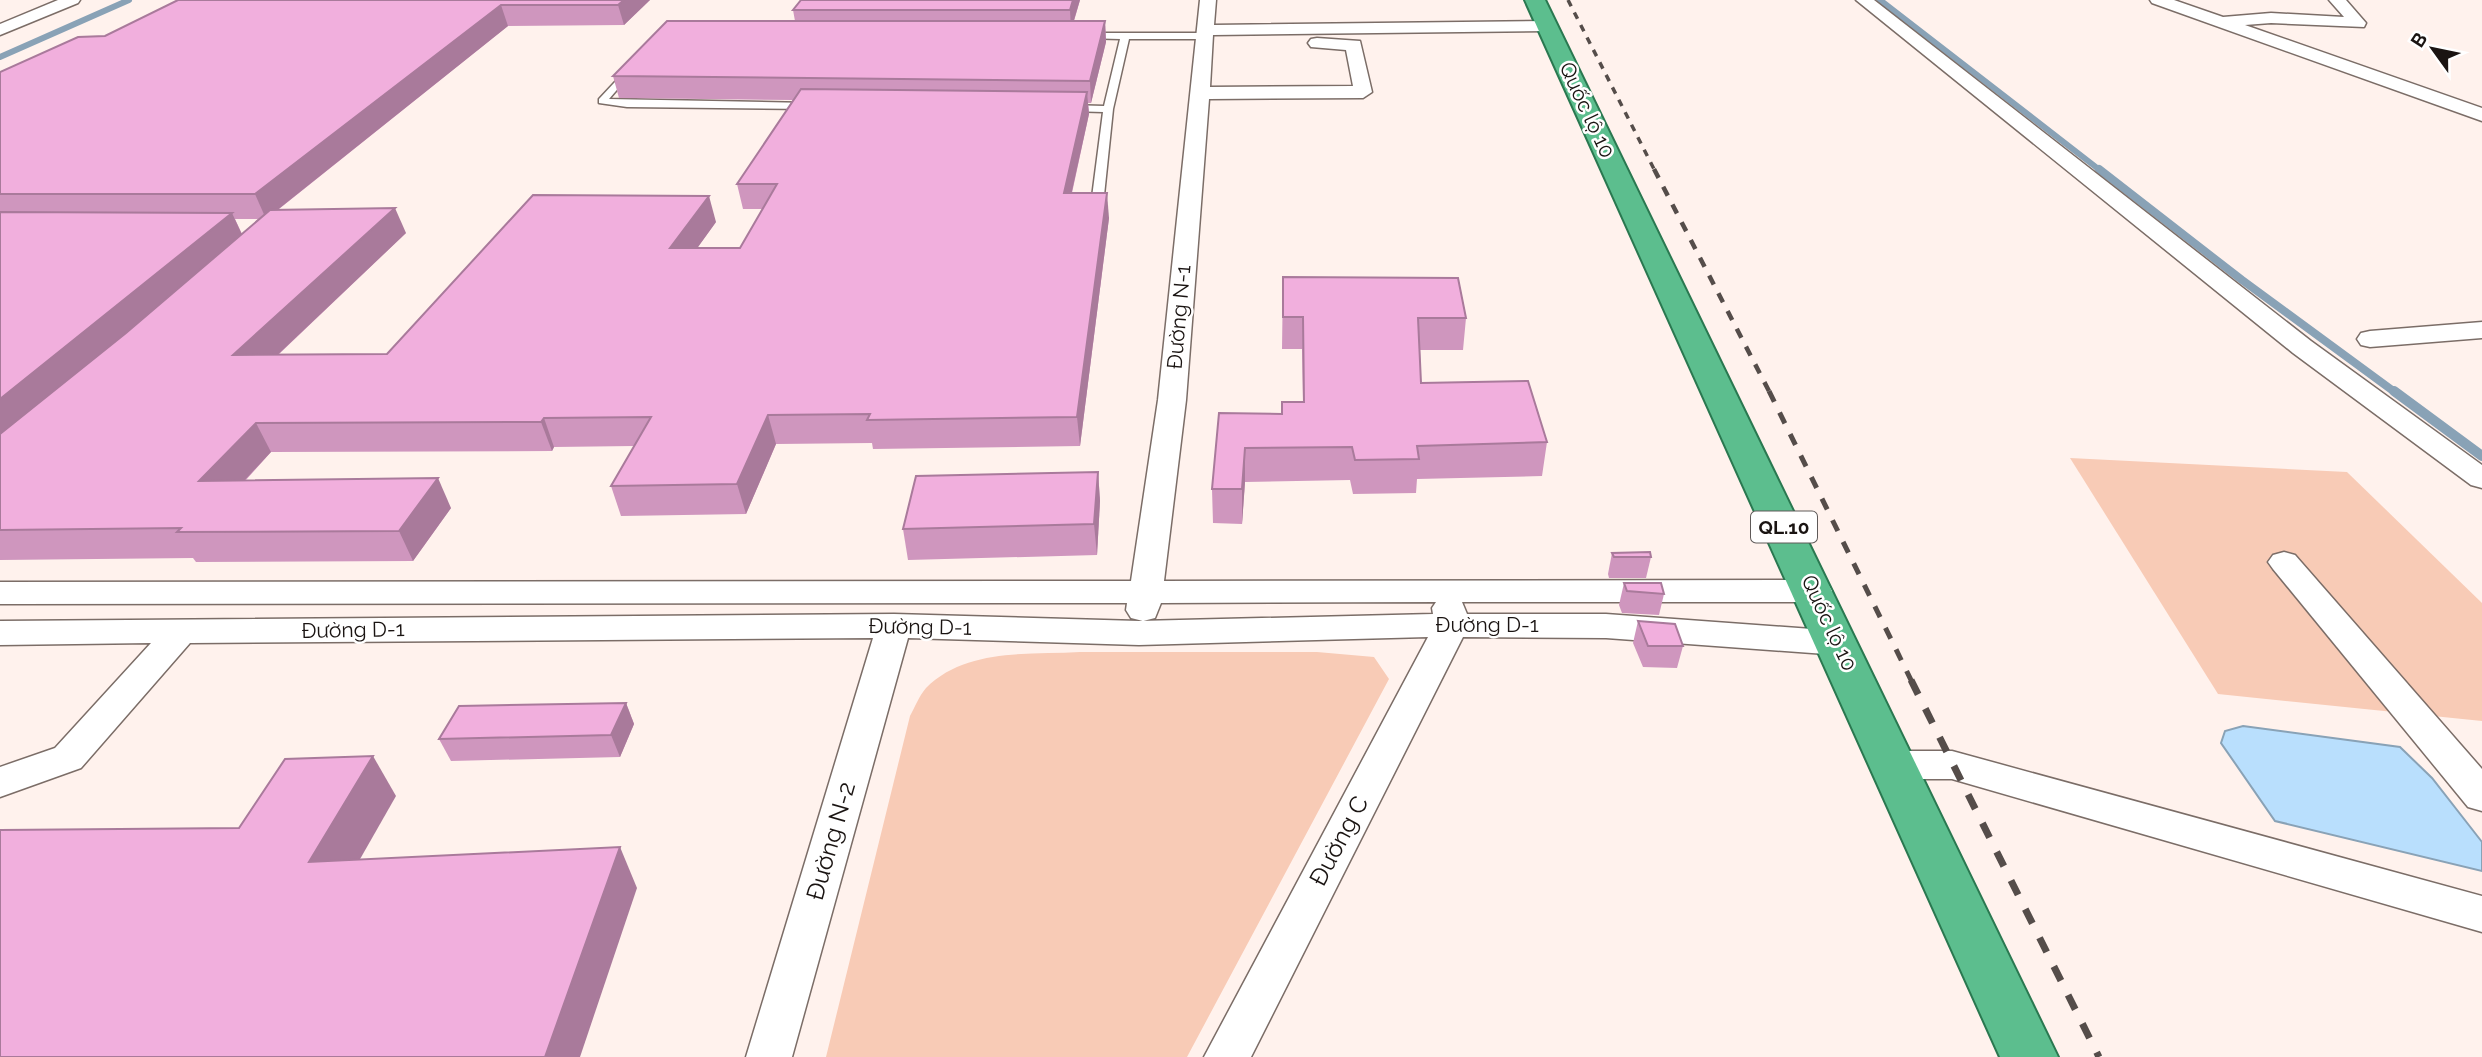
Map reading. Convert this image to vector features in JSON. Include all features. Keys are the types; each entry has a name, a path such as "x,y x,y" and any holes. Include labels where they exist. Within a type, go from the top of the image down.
{"highway":[{"name":"Quốc lộ 10","path":"1541,13 1815,591 1892,765 2029,1057"}],"street":[{"path":"0,30 72,0"},
{"name":"Đường N-1","path":"1139,633 1171,400 1208,0"},
{"path":"1864,0 2292,339 2482,479"},
{"path":"2158,0 2482,115"},
{"path":"2217,23 2271,18 2358,23 2337,0"},
{"path":"1206,33 1456,28 1541,13"},
{"path":"1240,39 1298,39 1323,44 1354,45 1453,35 1458,33 1456,28"},
{"path":"1201,93 1363,92 1354,45"},
{"path":"2370,339 2482,330"},
{"path":"2284,562 2482,796"},
{"name":"Đường D-1","path":"0,593 1146,590 1449,609 1606,626 1839,643"},
{"name":"Đường D-1","path":"0,633 894,626 1139,633 1449,609 1815,591"},
{"name":"Đường C","path":"1227,1057 1449,609"},
{"name":"Đường N-2","path":"769,1057 894,626"},
{"path":"0,782 68,758 180,632"},
{"path":"1892,765 1952,765 2482,914"}],"lane":[{"path":"1069,36 1206,33"},
{"path":"1097,205 1108,109 1125,36"},
{"path":"637,60 601,101 618,104 820,106"},
{"path":"1053,108 1108,109"}],"shaded area":[{"path":"2070,458 2347,472 2482,603 2482,721 2218,694"},
{"path":"1317,652 1374,657 1389,679 1187,1057 826,1057 910,716 921,694 942,675 979,660 1019,654"}],"water":[{"path":"2243,726 2400,747 2432,778 2482,842 2482,871 2275,821 2221,743 2225,731"}],"building":[{"path":"178,0 624,0 618,5 501,5 255,194 0,194 0,72 78,37 105,36"},
{"path":"801,0 1073,0 1070,10 793,10"},
{"path":"667,21 1105,21 1090,81 613,76"},
{"path":"801,89 1087,92 1064,193 1107,193 1077,417 867,420 870,414 768,415 737,484 611,486 651,417 544,418 541,422 256,423 199,481 438,478 399,531 177,532 181,528 0,530 0,434 126,333 270,210 395,208 233,355 387,354 533,195 709,196 670,248 740,248 777,184 737,184"},
{"path":"0,212 232,213 0,399"},
{"path":"1283,277 1458,278 1466,318 1418,318 1421,383 1528,381 1547,442 1417,446 1419,459 1355,460 1352,447 1245,448 1242,489 1212,489 1219,413 1282,414 1282,402 1304,402 1303,317 1283,317"},
{"path":"1098,472 1094,524 903,529 916,476"},
{"path":"1650,552 1651,557 1614,557 1612,553"},
{"path":"1624,583 1661,583 1664,594 1627,591"},
{"path":"1638,621 1675,624 1683,646 1648,646"},
{"path":"626,703 611,735 439,739 459,706"},
{"path":"373,756 309,862 620,847 545,1057 0,1057 0,830 239,828 285,759"}],"waterway":[{"path":"0,57 129,0"},
{"path":"1880,0 2101,171"},
{"path":"2099,169 2242,280 2396,393"},
{"path":"2394,391 2482,456"}],"railway":[{"path":"1568,0 1655,171"},
{"path":"1654,169 1770,392"},
{"path":"1770,392 1912,682"},
{"path":"1911,680 2099,1057"}]}
